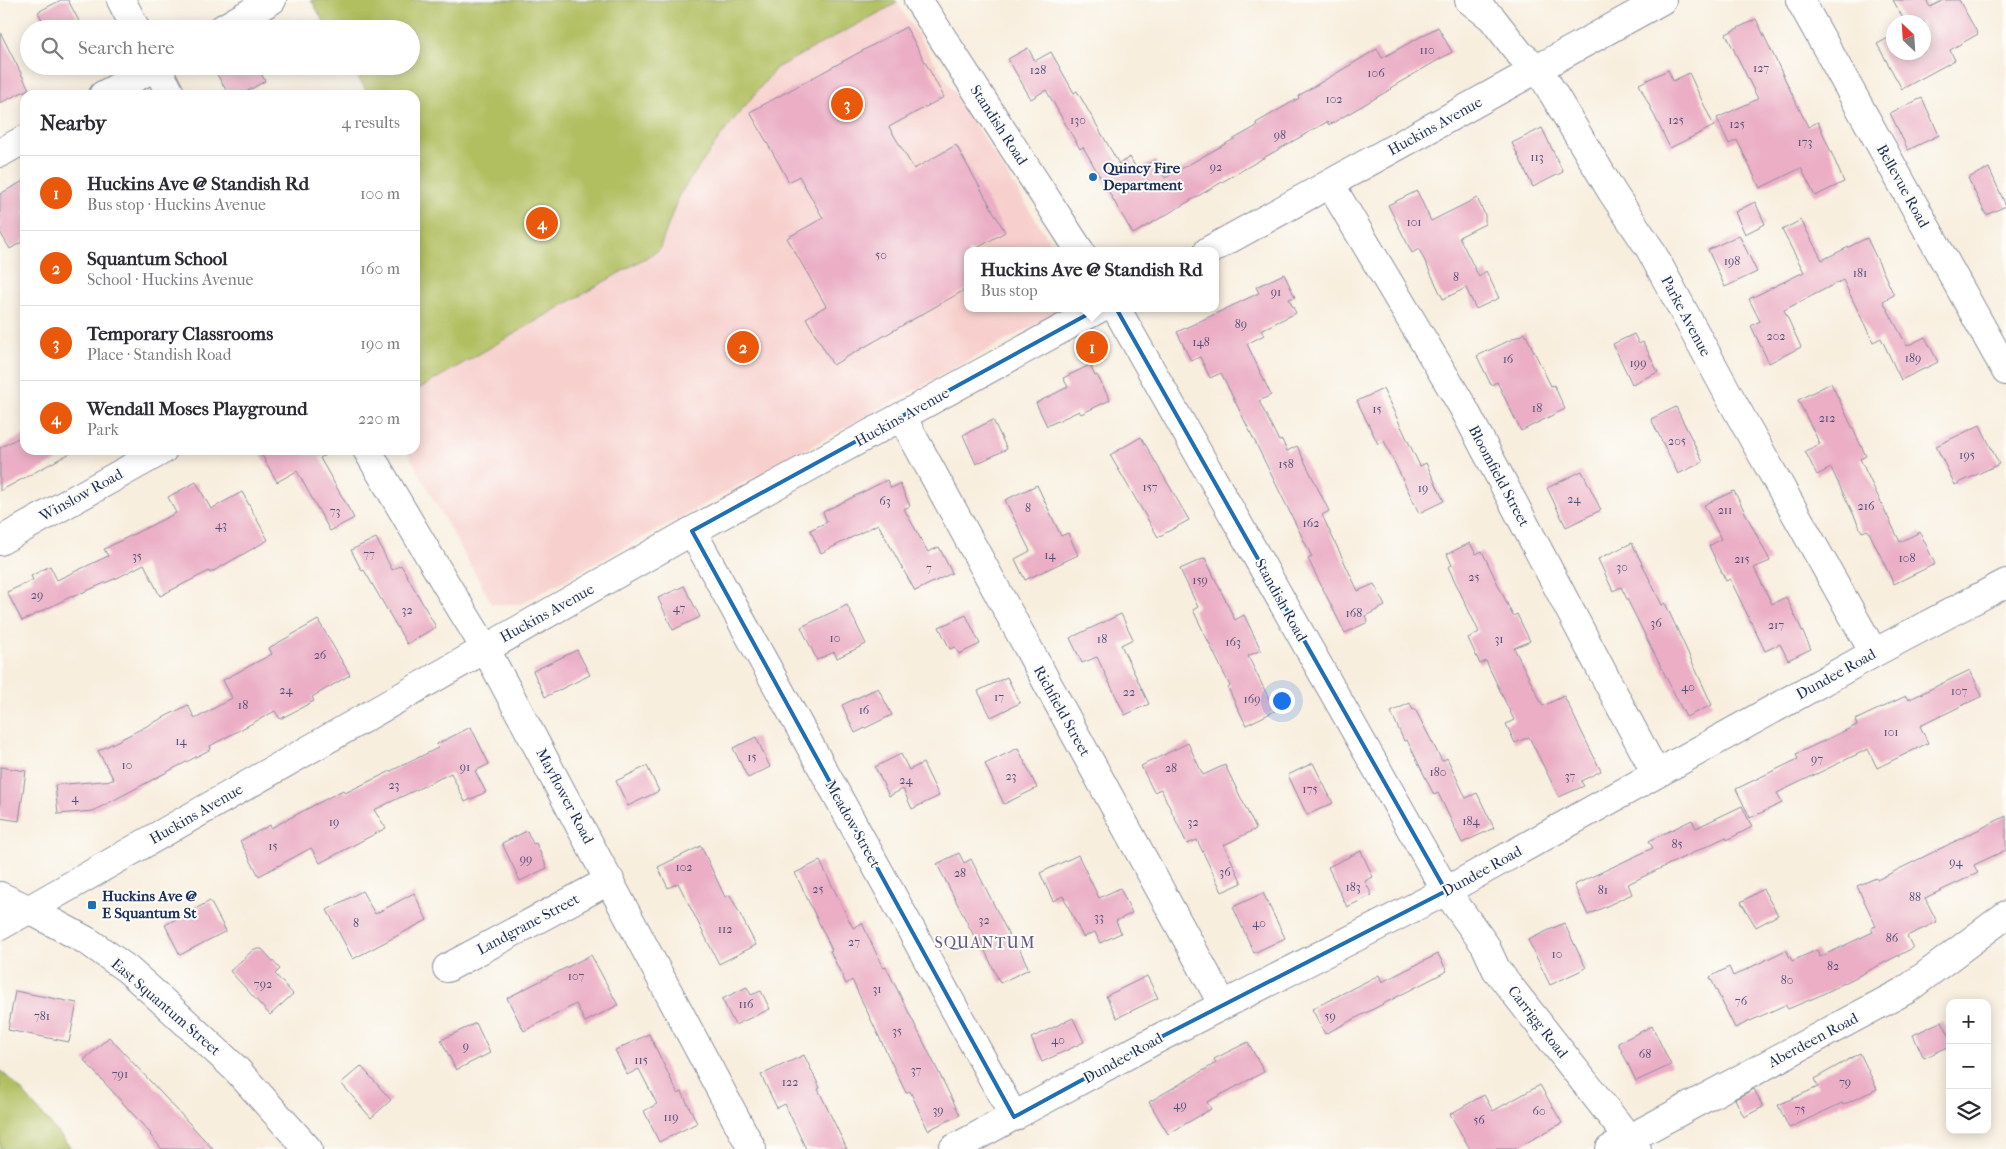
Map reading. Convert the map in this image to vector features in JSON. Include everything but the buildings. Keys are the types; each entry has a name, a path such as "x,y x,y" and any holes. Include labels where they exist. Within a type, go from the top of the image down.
{"street":[{"path":"121,0 131,20"},
{"path":"238,20 272,0"},
{"name":"Standish Road","path":"918,0 1077,247"},
{"name":"Parke Avenue","path":"1470,0 1492,18 1520,54 1538,68 1612,192 1650,249 1732,401 1874,653"},
{"name":"Huckins Avenue","path":"1215,247 1662,0"},
{"name":"Bellevue Road","path":"1800,0 2006,371"},
{"path":"112,90 140,75"},
{"path":"161,75 168,90"},
{"path":"0,153 20,142"},
{"name":"Bloomfield Street","path":"1330,184 1463,407 1656,774"},
{"name":"Huckins Avenue","path":"0,926 692,531 1093,312"},
{"name":"Standish Road","path":"1118,312 1446,891"},
{"name":"Richfield Street","path":"902,417 1223,1005"},
{"name":"Winslow Road","path":"0,541 153,455"},
{"name":"Mayflower Road","path":"370,455 485,648 752,1149"},
{"name":"Meadow Street","path":"692,531 1014,1117"},
{"name":"Dundee Road","path":"953,1149 1157,1039 1446,891 1874,653 2006,582"},
{"name":"Landgrane Street","path":"447,968 610,880"},
{"name":"Carrigg Road","path":"1446,891 1485,945 1496,969 1625,1145"},
{"name":"East Squantum Street","path":"0,896 89,942 147,987 236,1069 308,1149"},
{"name":"Aberdeen Road","path":"1625,1145 1906,990 2006,914"}],"highlighted area":[{"path":"1112,301 1446,891 1157,1039 1014,1117 692,531"}],"shaded area":[{"path":"897,3 1053,247 964,247 964,312 1058,312 520,604 492,604 409,455 420,455 420,388 659,250 679,195 723,133 776,68"}],"green space":[{"path":"311,0 895,0 897,3 776,68 723,133 679,195 659,250 420,388 420,90 366,90 357,75 420,75 420,20 323,20"},
{"path":"0,1070 20,1089 72,1149 0,1149"}],"place":[{"name":"Temporary Classrooms","path":"847,104"},
{"name":"Quincy Fire Department","path":"1093,177"},
{"name":"Wendall Moses Playground","path":"542,223"},
{"name":"Squantum School","path":"743,347"},
{"name":"Huckins Ave @ Standish Rd","path":"1092,347"},
{"name":"Huckins Ave @ E Squantum St","path":"92,905"}],"district":[{"name":"SQUANTUM","path":"985,942"}]}
